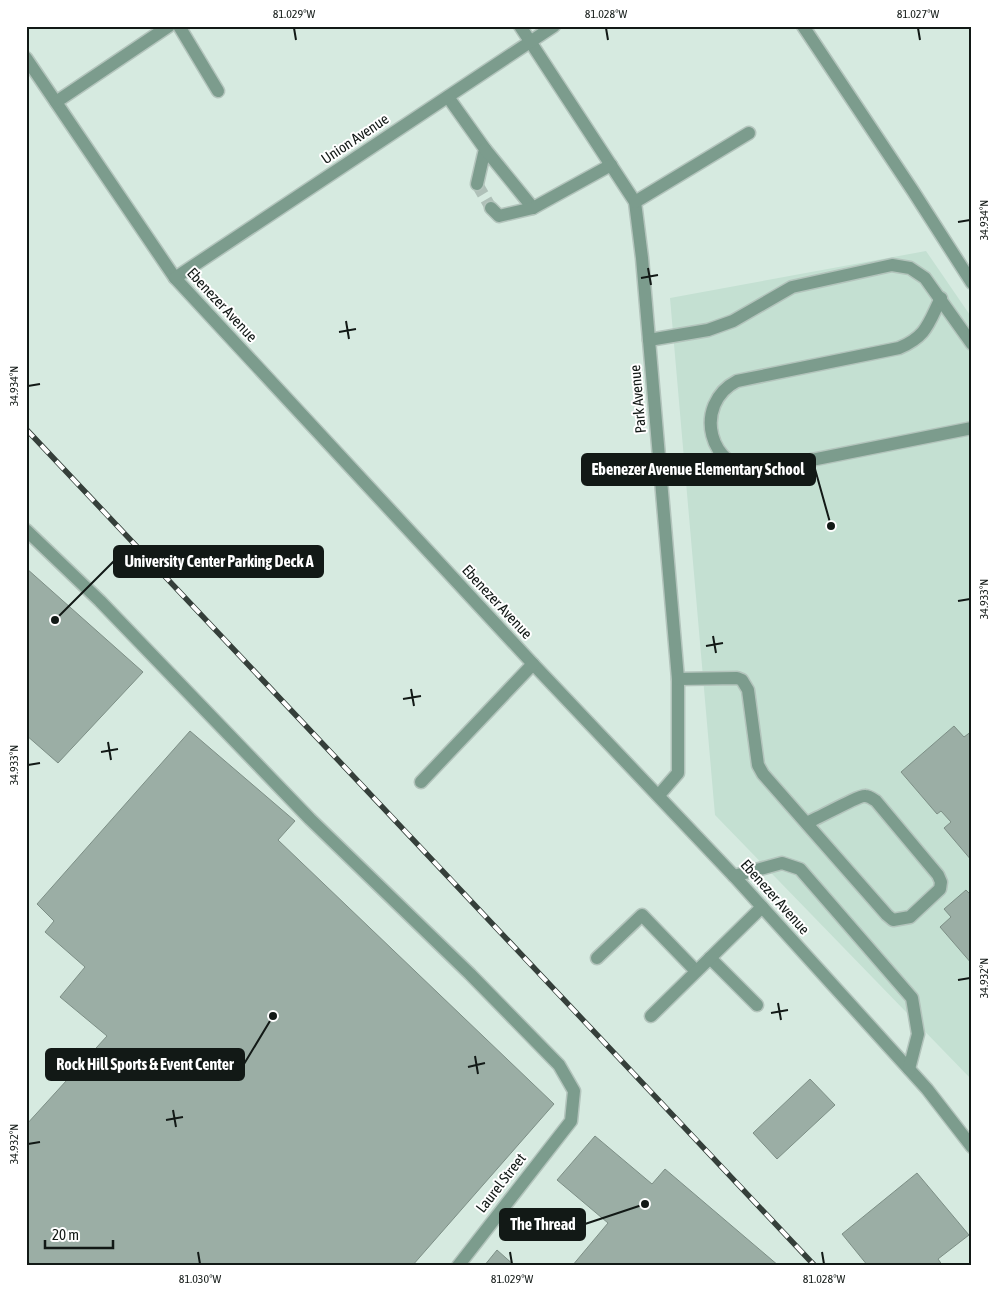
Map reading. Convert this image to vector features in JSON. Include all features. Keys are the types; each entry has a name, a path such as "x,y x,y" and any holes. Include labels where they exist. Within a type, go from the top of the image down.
{"street":[{"path":"56,102 169,26"},
{"path":"179,26 218,91"},
{"name":"Park Avenue","path":"520,26 635,202 649,340 678,679 678,773 659,795"},
{"name":"Union Avenue","path":"175,278 554,26"},
{"path":"803,26 913,191 972,284"},
{"name":"Ebenezer Avenue","path":"26,58 175,278 533,664 734,876 909,1070 972,1147"},
{"path":"448,97 532,208"},
{"path":"635,202 749,133"},
{"path":"477,184 485,148"},
{"path":"492,208 499,216 532,208 611,165"},
{"path":"649,340 708,330 744,316 792,287 883,266 899,266 915,271 925,278 972,344"},
{"path":"941,298 924,333 919,338 899,348 730,384 721,392 713,407 711,427 713,437 724,458 731,465 746,471 761,470 972,428"},
{"name":"Laurel Street","path":"26,530 100,601 310,819 470,974 559,1065 574,1091 571,1121 458,1266"},
{"path":"421,782 533,664"},
{"path":"678,679 737,678 742,680 748,690 758,765 763,774 806,823 893,920 910,917 940,889 941,882 938,875 876,801 870,798 857,797 839,808 806,823"},
{"path":"734,876 782,863 800,869 912,998 918,1034 909,1070"},
{"path":"652,1016 762,907"},
{"path":"597,958 642,915 696,971"},
{"path":"710,958 757,1005"}],"shaded area":[{"path":"926,251 972,318 972,1080 715,815 670,298"}],"building":[{"path":"26,568 143,672 58,763 26,735"},
{"path":"954,726 964,737 972,731 972,861 944,828 951,822 941,811 937,814 901,772"},
{"path":"190,731 295,821 278,840 554,1104 412,1266 33,1266 26,1260 26,1125 107,1036 60,997 85,967 45,932 54,921 37,904"},
{"path":"966,890 972,896 972,964 940,927 951,917 944,909"},
{"path":"810,1079 835,1105 777,1159 753,1133"},
{"path":"595,1136 652,1184 665,1169 779,1266 572,1266 608,1223 557,1180"},
{"path":"917,1173 969,1235 938,1259 943,1266 868,1266 842,1234"},
{"path":"497,1250 515,1266 484,1266"}],"tunnel":[{"path":"477,184 491,208"}],"railway":[{"path":"26,429 815,1266"}],"place":[{"name":"Ebenezer Avenue Elementary School","path":"831,526"},
{"name":"University Center Parking Deck A","path":"55,620"},
{"name":"Rock Hill Sports & Event Center","path":"273,1016"},
{"name":"The Thread","path":"645,1204"}]}
